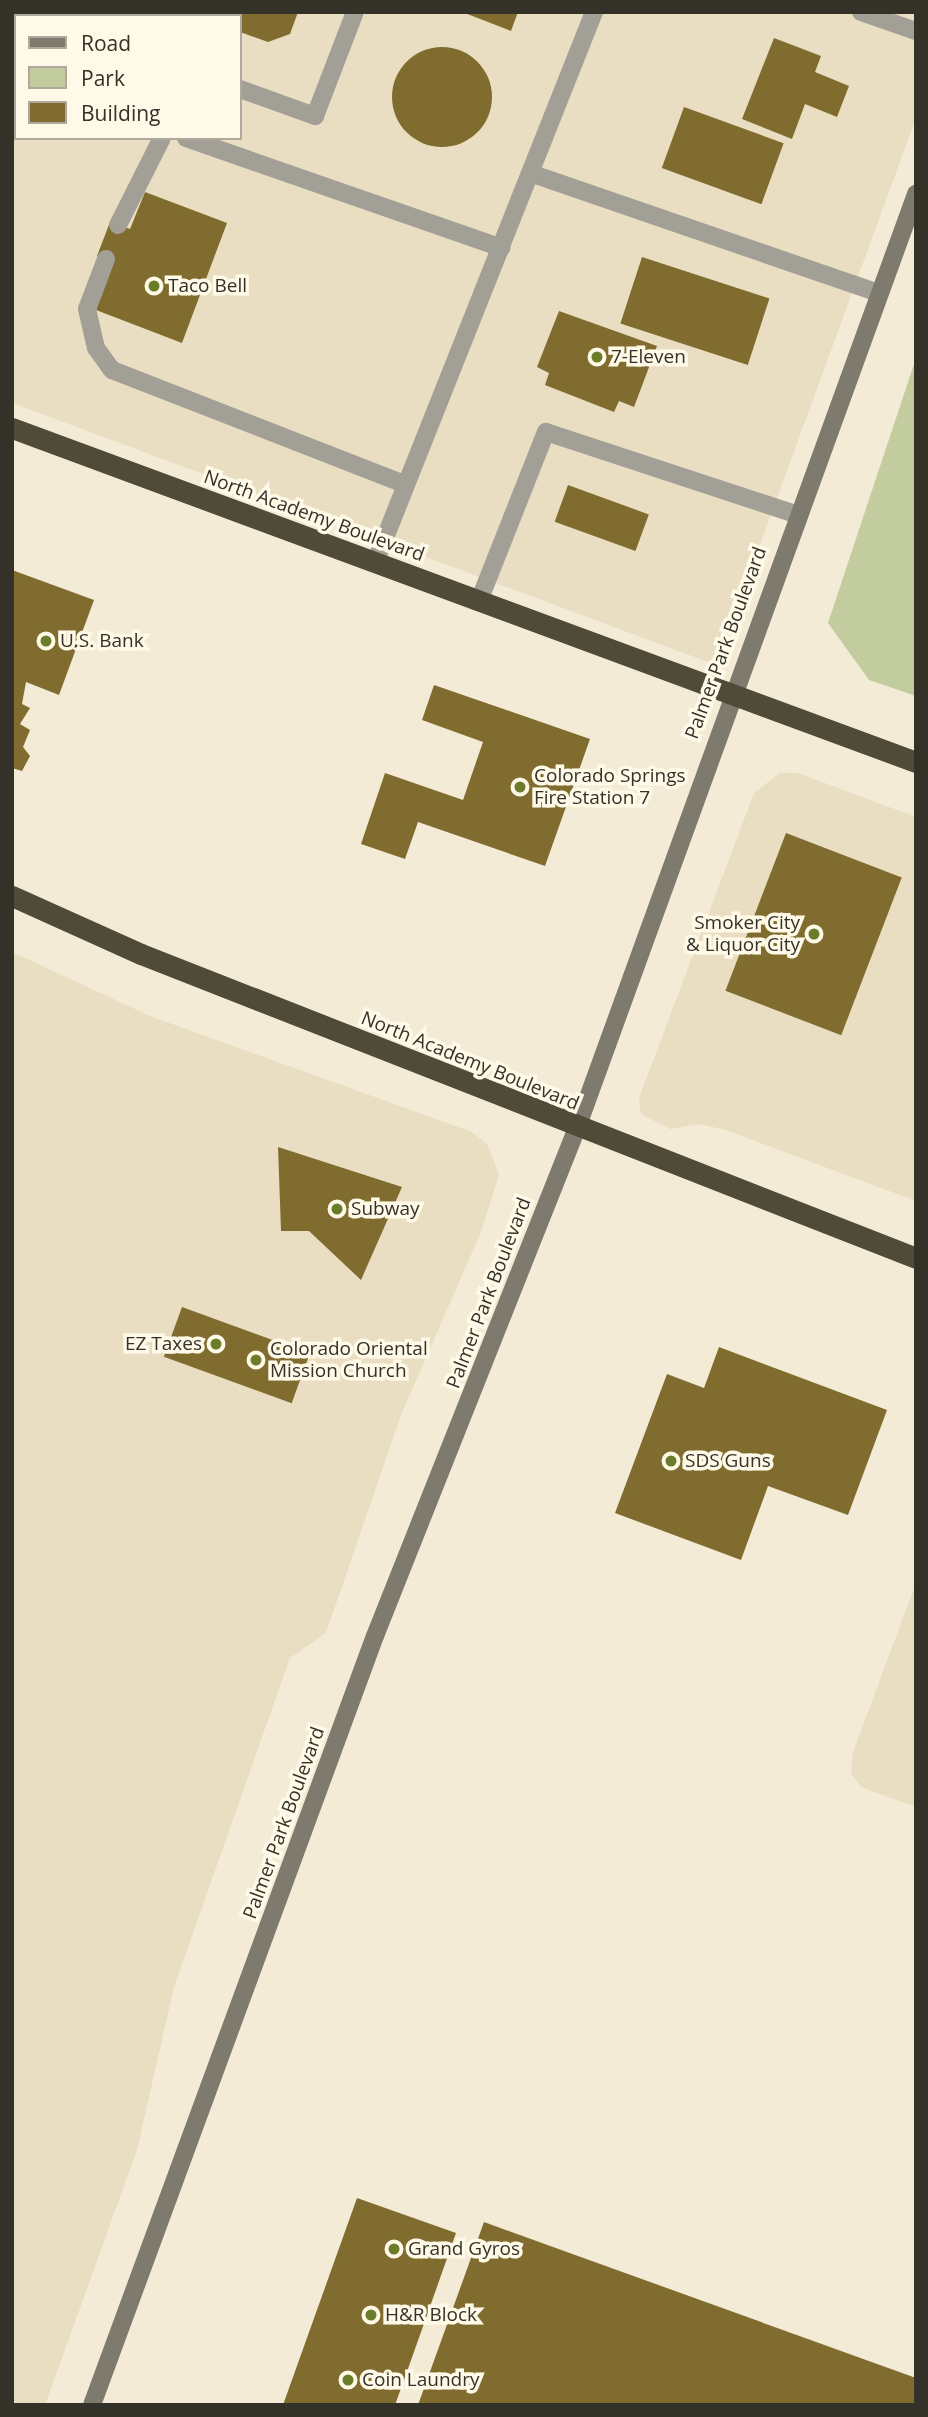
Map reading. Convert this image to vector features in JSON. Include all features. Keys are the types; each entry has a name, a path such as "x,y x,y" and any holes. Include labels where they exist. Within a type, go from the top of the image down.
{"highway":[{"name":"North Academy Boulevard","path":"12,429 916,762"},
{"name":"North Academy Boulevard","path":"12,895 141,954 577,1128 916,1258"}],"main road":[{"name":"Palmer Park Boulevard","path":"92,2405 375,1636 577,1128 795,514 916,194"}],"lane":[{"path":"242,90 315,116 355,12"},
{"path":"375,563 594,12"},
{"path":"861,12 916,31"},
{"path":"118,225 161,140"},
{"path":"192,140 501,248"},
{"path":"530,173 878,293"},
{"path":"106,259 87,309 96,348 111,370 405,484"},
{"path":"479,601 547,432 795,514"}],"shaded area":[{"path":"12,12 916,12 916,118 716,665 12,403"},
{"path":"780,773 798,773 916,817 916,1201 726,1130 699,1124 670,1129 641,1114 639,1098 754,793"},
{"path":"12,952 150,1016 472,1132 487,1144 499,1175 481,1232 401,1415 326,1633 290,1658 174,1987 137,2150 45,2405 12,2405"},
{"path":"916,1583 916,1807 861,1787 851,1773 853,1752"}],"green space":[{"path":"916,358 916,696 869,680 828,623"}],"building":[{"path":"185,12 298,12 290,34 268,42 242,33 242,14"},
{"path":"462,12 518,12 511,31"},
{"path":"774,38 821,56 815,72 849,86 837,117 805,104 792,139 742,119"},
{"path":"442,47 461,50 478,61 489,78 492,97 489,116 478,133 461,144 442,147 423,144 406,133 395,116 392,97 395,78 406,61 423,50"},
{"path":"684,107 784,143 761,204 662,168"},
{"name":"Taco Bell","path":"145,192 227,223 182,343 96,310 114,262 97,256 110,222 130,229"},
{"path":"642,257 769,298 748,365 620,324"},
{"name":"7-Eleven","path":"559,311 657,346 634,407 619,401 614,412 545,385 549,373 537,367"},
{"path":"568,485 649,514 635,551 555,522"},
{"name":"U.S. Bank","path":"12,570 94,600 59,695 26,682 22,704 30,708 20,724 30,730 23,747 30,756 22,771 12,768"},
{"name":"Colorado Springs Fire Station 7","path":"434,685 590,739 545,866 418,822 405,859 361,844 385,773 463,800 483,742 422,720"},
{"name":"Smoker City & Liquor City","path":"786,833 902,877 841,1035 725,991"},
{"name":"Subway","path":"278,1147 402,1187 361,1280 309,1231 281,1231"},
{"path":"182,1307 310,1354 292,1403 164,1357"},
{"path":"719,1347 887,1410 848,1515 768,1486 741,1560 615,1513 667,1374 704,1388"},
{"path":"357,2198 456,2233 409,2366 395,2405 283,2405"},
{"path":"484,2222 916,2378 916,2405 418,2405"}],"place":[{"name":"Taco Bell","path":"154,286"},
{"name":"7-Eleven","path":"597,357"},
{"name":"U.S. Bank","path":"46,641"},
{"name":"Colorado Springs Fire Station 7","path":"520,787"},
{"name":"Smoker City & Liquor City","path":"814,934"},
{"name":"Subway","path":"337,1209"},
{"name":"EZ Taxes","path":"216,1344"},
{"name":"Colorado Oriental Mission Church","path":"256,1360"},
{"name":"SDS Guns","path":"671,1461"},
{"name":"Grand Gyros","path":"394,2249"},
{"name":"H&R Block","path":"371,2315"},
{"name":"Coin Laundry","path":"348,2380"}]}
